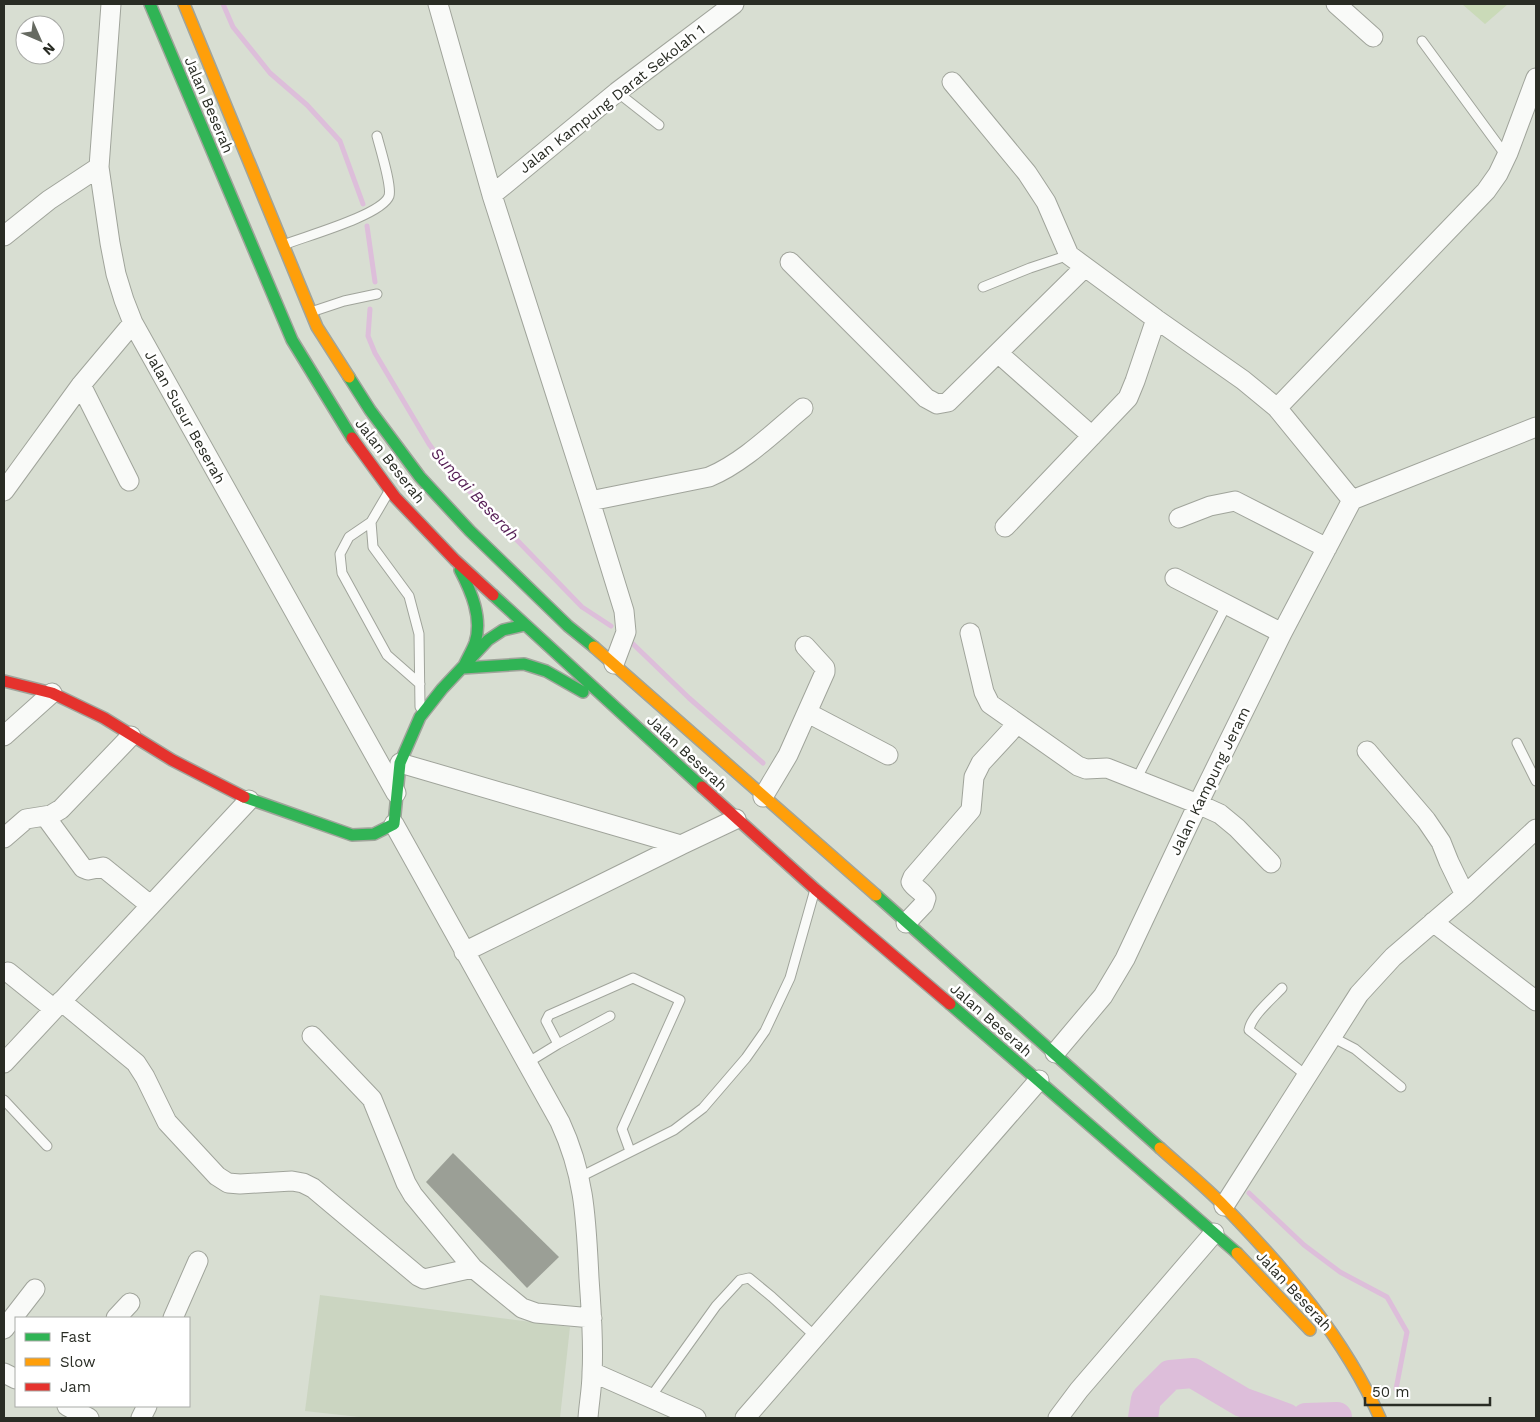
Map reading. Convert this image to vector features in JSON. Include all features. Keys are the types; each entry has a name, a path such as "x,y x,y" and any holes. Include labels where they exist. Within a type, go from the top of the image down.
{"main road":[{"name":"Jalan Beserah","path":"150,4 292,340 344,428 390,491 455,560 736,819 1245,1260 1321,1341"},
{"name":"Jalan Beserah","path":"184,4 317,327 370,410 420,477 470,532 568,626 614,664 1224,1206 1295,1284 1331,1330 1371,1398 1380,1418"},
{"path":"455,560 469,587 474,603 477,624 476,639 463,668"},
{"path":"519,638 525,624 526,586"},
{"path":"4,681 52,693 104,718 172,760 249,800 352,834 366,836 380,833 394,824 400,763 420,717 442,689 488,640 503,630 525,624 568,626"},
{"path":"463,668 499,653"},
{"path":"463,668 524,664 546,671 624,714"},
{"name":"Jalan Beserah","path":"1334,1356 1371,1398"}],"street":[{"name":"Jalan Susur Beserah","path":"110,4 99,167 113,259 124,300 133,322 396,793"},
{"path":"438,4 492,195 624,611 626,632 614,664"},
{"name":"Jalan Kampung Darat Sekolah 1","path":"492,195 617,92 734,4"},
{"path":"1336,4 1373,38"},
{"path":"1277,408 1486,191 1498,174 1532,106 1536,78"},
{"path":"952,82 1027,172 1046,202 1069,255 1156,320 1243,380 1277,408 1352,500 1536,427"},
{"path":"4,236 49,200 99,167"},
{"path":"790,262 926,398 937,404 948,402 1085,267"},
{"path":"1005,526 1128,398 1156,320"},
{"path":"4,491 81,386 133,322"},
{"path":"998,353 1092,436"},
{"path":"81,386 129,481"},
{"path":"590,501 709,478 735,464 804,408"},
{"name":"Jalan Kampung Jeram","path":"1055,1054 1103,996 1125,959 1282,633 1352,500"},
{"path":"1178,518 1210,506 1234,501 1327,548"},
{"path":"1175,578 1282,633"},
{"path":"970,633 984,692 990,704 1078,766 1107,768 1220,814 1237,828 1271,864"},
{"path":"763,797 788,756 808,713 825,668 805,646"},
{"path":"4,736 52,693"},
{"path":"808,713 888,755"},
{"path":"906,923 924,904 926,898 912,885 913,877 971,810 974,777 981,764 1017,724"},
{"path":"4,838 26,819 51,815 61,809 131,736"},
{"path":"1367,751 1426,820 1441,842 1448,862 1465,895"},
{"path":"400,763 681,845"},
{"path":"4,1063 249,800"},
{"path":"45,816 83,868 88,870 103,867 150,906"},
{"path":"464,952 736,819"},
{"path":"394,824 569,1141 580,1177 586,1210 592,1318 592,1372 588,1418"},
{"path":"1224,1206 1359,994 1392,957 1465,895 1536,828"},
{"path":"1433,922 1536,1001"},
{"path":"8,972 58,1005 136,1063 167,1122 217,1176 228,1183 240,1184 292,1181 303,1183 312,1188 424,1279 472,1268"},
{"path":"312,1036 372,1099 406,1183 422,1208 472,1268 522,1308 536,1313 592,1318"},
{"path":"745,1418 1039,1080"},
{"path":"1058,1418 1078,1390 1214,1233"},
{"path":"173,1317 198,1261"},
{"path":"4,1330 34,1290"},
{"path":"117,1317 130,1303"},
{"path":"592,1372 696,1418"},
{"path":"69,1407 89,1418"}],"lane":[{"path":"1422,40 1507,157"},
{"path":"617,92 659,125"},
{"path":"283,244 364,216 380,206 388,197 390,188 377,136"},
{"path":"983,287 1069,255"},
{"path":"311,312 344,301 377,294"},
{"path":"390,491 371,522 349,537 340,554 342,573 386,655 420,684"},
{"path":"371,522 373,547 409,596 419,634 420,717"},
{"path":"1136,780 1227,604"},
{"path":"1516,743 1533,764 1536,781"},
{"path":"580,1177 674,1130 704,1108 746,1058 765,1031 790,978 815,889"},
{"path":"558,1044 546,1020 549,1015 634,978 680,1000 622,1129 630,1151"},
{"path":"1282,988 1255,1017 1250,1024 1249,1030 1307,1076"},
{"path":"527,1063 610,1016"},
{"path":"1332,1037 1355,1049 1401,1087"},
{"path":"4,1100 47,1146"},
{"path":"650,1398 716,1306 740,1280 749,1278 816,1337"}],"shaded area":[{"path":"320,1295 570,1327 560,1418 368,1418 305,1411"}],"green space":[{"path":"1462,4 1508,4 1485,24"}],"building":[{"path":"453,1153 559,1257 527,1288 426,1182"}],"waterway":[{"name":"Sungai Beserah","path":"223,4 233,27 270,73 307,105 340,141 363,204"},
{"name":"Sungai Beserah","path":"367,226 375,282"},
{"name":"Sungai Beserah","path":"370,309 368,336 375,353 429,444 445,466 582,607 611,626"},
{"name":"Sungai Beserah","path":"631,642 689,698 763,763"},
{"name":"Sungai Beserah","path":"1249,1193 1304,1245 1340,1272 1387,1297 1407,1332 1396,1389"},
{"name":"Sungai Beserah","path":"1143,1418 1146,1399 1170,1375 1193,1373 1242,1402 1286,1418"},
{"name":"Sungai Beserah","path":"1306,1418 1337,1417"}],"traffic: fast":[{"path":"150,4 292,340 352,438"},
{"path":"349,377 370,410 420,477 470,531 568,626 594,647"},
{"path":"460,570 472,596 478,624 475,643 463,668 524,664 546,671 583,692"},
{"path":"493,595 702,787"},
{"path":"244,797 352,835 374,834 394,824 400,763 420,717 442,689 488,640 503,630 525,625"},
{"path":"876,895 1160,1148"},
{"path":"950,1004 1237,1253"}],"traffic: slow":[{"path":"184,4 317,327 349,377"},
{"path":"594,647 876,895"},
{"path":"1160,1148 1217,1199 1291,1280 1331,1332 1366,1388 1380,1418"},
{"path":"1237,1253 1310,1330"}],"traffic: jam":[{"path":"352,438 395,497 455,560 493,595"},
{"path":"4,681 52,693 104,718 172,760 244,797"},
{"path":"702,787 815,889 950,1004"}]}
